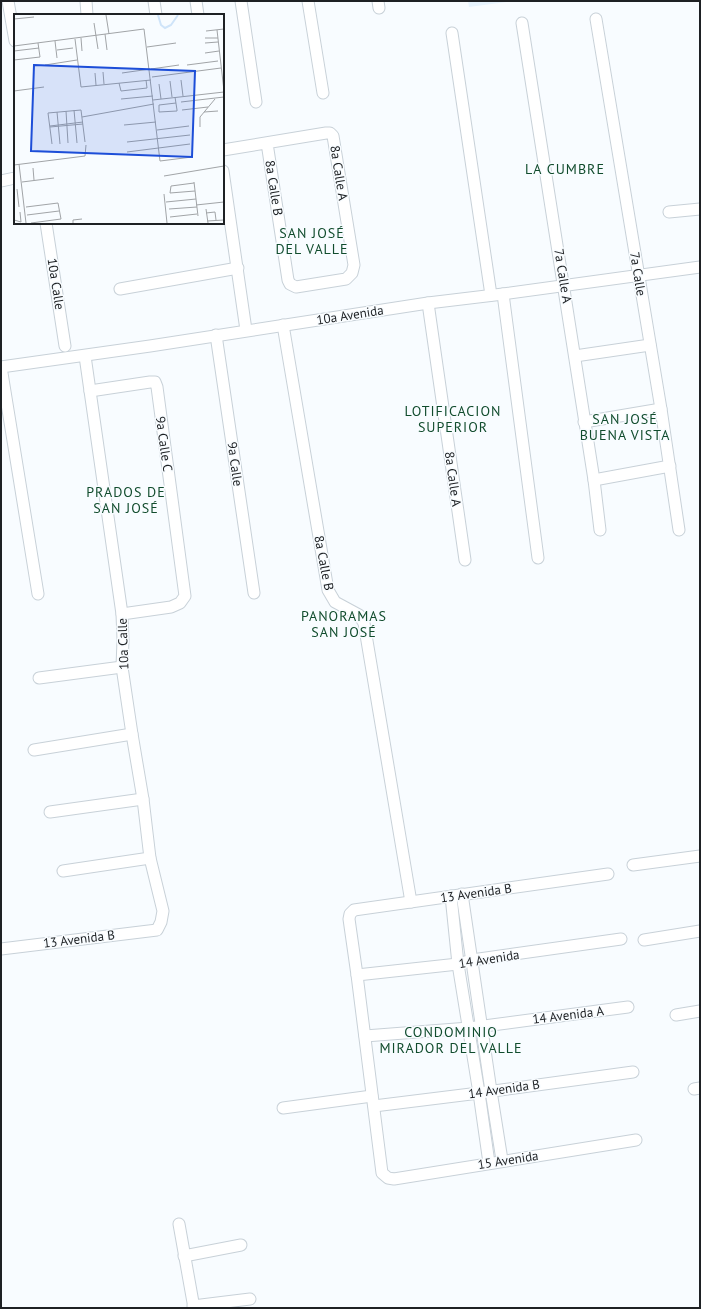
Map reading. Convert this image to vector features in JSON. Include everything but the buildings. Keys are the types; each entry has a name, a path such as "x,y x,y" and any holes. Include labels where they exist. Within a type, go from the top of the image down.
{"street":[{"path":"8,1 14,35"},
{"path":"86,1 87,14"},
{"path":"154,1 156,14"},
{"path":"196,1 198,14"},
{"path":"241,1 256,102"},
{"path":"308,1 323,93"},
{"name":"7a Calle","path":"596,19 661,409 679,530"},
{"name":"7a Calle A","path":"522,23 575,356 600,530"},
{"path":"452,33 491,295"},
{"name":"8a Calle A","path":"267,143 326,133 330,133 333,136 354,265 352,273 346,279 296,287 290,284 288,280"},
{"path":"224,150 267,143"},
{"name":"8a Calle B","path":"267,143 288,280"},
{"path":"1,181 14,178"},
{"path":"224,180 246,330"},
{"path":"669,212 700,209"},
{"name":"10a Calle","path":"46,224 65,346"},
{"name":"10a Avenida","path":"1,367 85,356 428,303 700,267"},
{"path":"120,289 238,268"},
{"path":"503,294 538,558"},
{"name":"8a Calle A","path":"428,303 465,560"},
{"name":"8a Calle B","path":"283,325 328,590 335,602 359,615 364,622 411,902"},
{"name":"9a Calle","path":"216,335 254,593"},
{"path":"575,356 650,345"},
{"name":"10a Calle","path":"85,356 122,614 122,668 144,799 150,858 163,910 161,922 157,930"},
{"path":"1,367 38,594"},
{"name":"9a Calle C","path":"90,391 150,382 155,382 157,387 185,596 180,603 171,607 122,614"},
{"path":"584,422 661,409"},
{"path":"594,480 670,466"},
{"path":"39,678 122,668"},
{"path":"34,750 132,734"},
{"path":"50,812 144,799"},
{"path":"633,865 700,856"},
{"path":"63,872 150,858"},
{"name":"13 Avenida B","path":"357,975 349,919 350,914 354,910 608,874"},
{"path":"462,894 502,1160"},
{"path":"451,896 458,964 479,1093 488,1163"},
{"name":"13 Avenida B","path":"1,949 157,930"},
{"path":"644,940 700,931"},
{"name":"14 Avenida","path":"357,975 458,964 472,960 621,940"},
{"path":"357,975 373,1101"},
{"name":"14 Avenida A","path":"365,1036 468,1028 628,1007"},
{"path":"676,1015 700,1011"},
{"name":"14 Avenida B","path":"283,1108 479,1093 633,1072"},
{"name":"15 Avenida","path":"373,1101 382,1173 388,1178 394,1179 502,1160 636,1140"},
{"path":"179,1224 193,1307 250,1299"},
{"path":"184,1256 241,1245"}],"shaded area":[{"path":"468,1 514,1 469,7"}],"district":[{"name":"LA CUMBRE","path":"565,169"},
{"name":"SAN JOSÉ DEL VALLE","path":"312,242"},
{"name":"LOTIFICACION SUPERIOR","path":"453,420"},
{"name":"SAN JOSÉ BUENA VISTA","path":"625,428"},
{"name":"PRADOS DE SAN JOSÉ","path":"126,500"},
{"name":"PANORAMAS SAN JOSÉ","path":"344,624"},
{"name":"CONDOMINIO MIRADOR DEL VALLE","path":"451,1040"}]}
